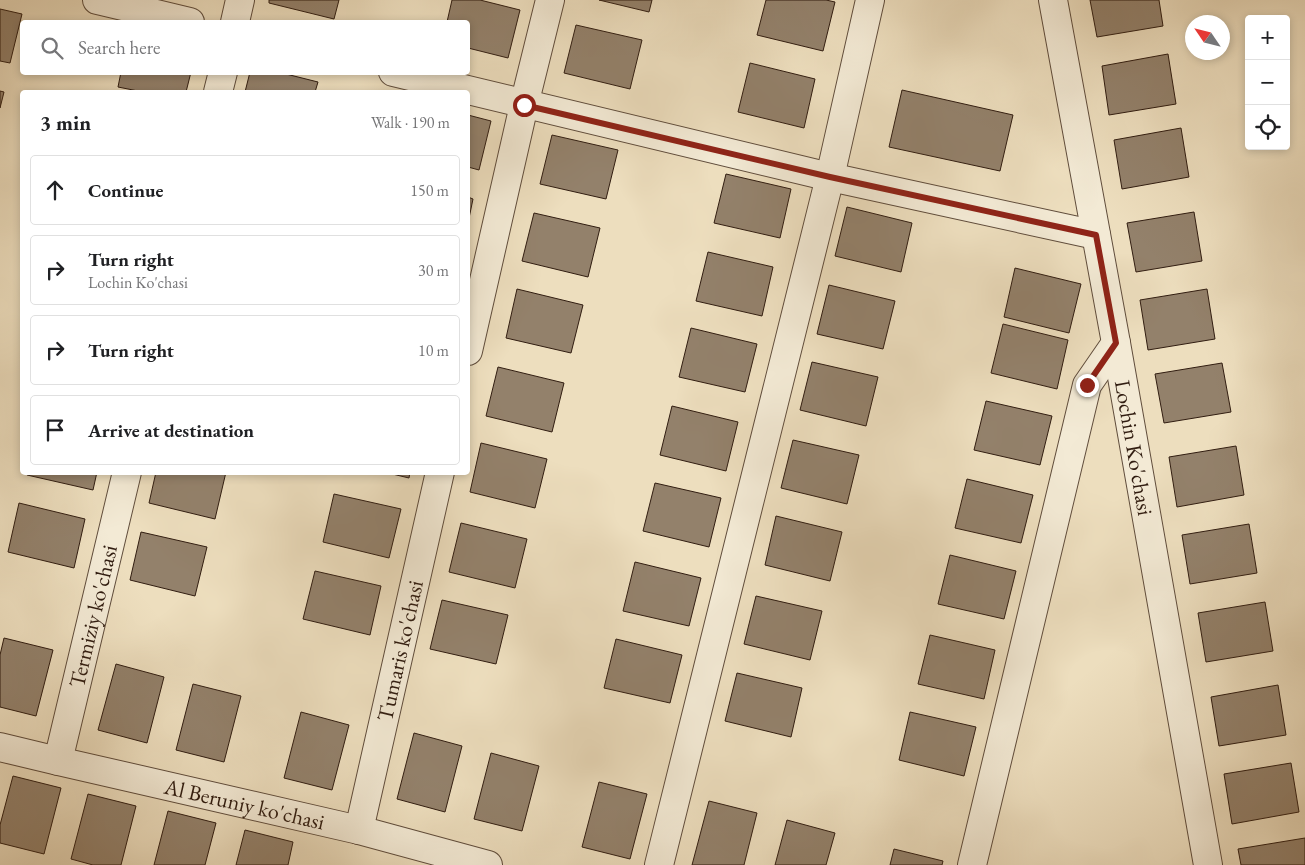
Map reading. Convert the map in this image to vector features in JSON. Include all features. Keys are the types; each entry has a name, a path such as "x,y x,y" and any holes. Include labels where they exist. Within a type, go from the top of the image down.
{"street":[{"path":"97,0 182,20"},
{"path":"235,20 240,0"},
{"path":"470,342 550,0"},
{"path":"659,865 830,177 870,0"},
{"name":"Lochin Ko'chasi","path":"1053,0 1116,343 1208,865"},
{"path":"218,90 222,75"},
{"path":"405,75 464,90"},
{"path":"470,91 830,177 1096,235"},
{"path":"972,865 1087,385 1116,343"},
{"name":"Termiziy ko'chasi","path":"58,761 126,475"},
{"name":"Tumaris ko'chasi","path":"359,830 439,475"},
{"name":"Al Beruniy ko'chasi","path":"0,747 359,830 488,865"}],"building":[{"path":"269,0 339,0 334,19 269,3"},
{"path":"452,0 480,0 520,10 508,58 470,48 470,20 447,20"},
{"path":"599,0 652,0 649,12"},
{"path":"766,0 826,0 835,2 823,51 757,35"},
{"path":"1090,0 1159,0 1163,26 1097,37"},
{"path":"0,9 22,14 10,63 0,61"},
{"path":"576,25 642,40 630,89 564,73"},
{"path":"1168,54 1176,104 1109,115 1102,66"},
{"path":"750,63 815,79 804,128 738,112"},
{"path":"120,75 190,75 186,90 133,90 118,87"},
{"path":"249,75 290,75 318,82 316,90 246,90"},
{"path":"902,90 1013,115 1000,171 889,147"},
{"path":"0,91 4,92 0,108"},
{"path":"470,116 491,121 479,170 470,168"},
{"path":"1181,128 1189,177 1122,189 1114,140"},
{"path":"552,135 618,150 606,199 540,184"},
{"path":"726,174 791,189 780,238 714,223"},
{"path":"470,198 473,199 470,213"},
{"path":"847,207 912,223 901,272 835,256"},
{"path":"1194,212 1202,261 1136,272 1127,223"},
{"path":"534,213 600,228 588,277 522,261"},
{"path":"708,252 773,267 762,316 696,301"},
{"path":"1015,268 1081,284 1069,333 1004,317"},
{"path":"829,285 895,301 883,349 817,334"},
{"path":"517,289 583,305 571,353 506,338"},
{"path":"1207,289 1215,339 1148,350 1140,300"},
{"path":"1003,324 1068,340 1057,389 991,373"},
{"path":"691,328 757,344 745,392 679,377"},
{"path":"812,362 878,377 866,426 800,410"},
{"path":"1222,363 1231,412 1164,423 1155,374"},
{"path":"498,367 564,383 552,432 486,416"},
{"path":"986,401 1052,416 1040,465 974,450"},
{"path":"672,406 738,422 726,471 660,455"},
{"path":"793,440 859,455 847,504 781,488"},
{"path":"481,443 547,459 535,508 470,492"},
{"path":"1236,446 1244,495 1177,507 1169,457"},
{"path":"27,475 96,475 93,490"},
{"path":"155,475 225,475 215,519 149,503"},
{"path":"396,475 410,475 409,478"},
{"path":"967,479 1033,495 1021,543 955,528"},
{"path":"655,483 721,498 709,547 643,531"},
{"path":"334,494 401,509 389,558 323,542"},
{"path":"19,503 85,519 74,568 8,552"},
{"path":"776,516 842,532 830,581 765,565"},
{"path":"461,523 527,539 515,588 449,572"},
{"path":"1249,524 1257,573 1190,584 1182,535"},
{"path":"141,532 207,547 195,596 130,580"},
{"path":"950,555 1016,571 1004,619 938,604"},
{"path":"635,562 701,578 689,626 623,611"},
{"path":"315,571 381,586 370,635 303,619"},
{"path":"756,596 822,611 810,660 744,644"},
{"path":"442,600 508,615 496,664 430,649"},
{"path":"1265,602 1273,651 1206,662 1198,613"},
{"path":"930,635 995,650 984,699 918,684"},
{"path":"4,638 53,650 36,716 0,707 0,655"},
{"path":"616,639 682,655 670,703 604,688"},
{"path":"116,664 164,677 147,743 98,730"},
{"path":"737,673 802,688 791,737 725,721"},
{"path":"193,684 241,696 224,762 176,750"},
{"path":"1278,685 1286,735 1219,746 1211,697"},
{"path":"301,712 349,725 332,790 284,778"},
{"path":"910,712 976,727 964,776 899,760"},
{"path":"414,733 462,746 445,812 397,799"},
{"path":"491,753 539,766 522,831 474,819"},
{"path":"1291,763 1299,812 1232,824 1224,774"},
{"path":"13,776 61,788 44,854 0,843 0,825"},
{"path":"599,782 647,794 630,859 582,847"},
{"path":"88,794 136,806 121,865 93,865 71,859"},
{"path":"709,801 757,813 744,865 692,865"},
{"path":"168,811 216,823 205,865 154,865"},
{"path":"787,820 835,833 826,865 775,865"},
{"path":"245,830 293,842 288,865 236,865"},
{"path":"1305,838 1305,865 1241,865 1238,849"},
{"path":"894,849 943,861 942,865 890,865"}],"route":[{"path":"524,105 830,177 1096,235 1116,343 1087,385"}]}
